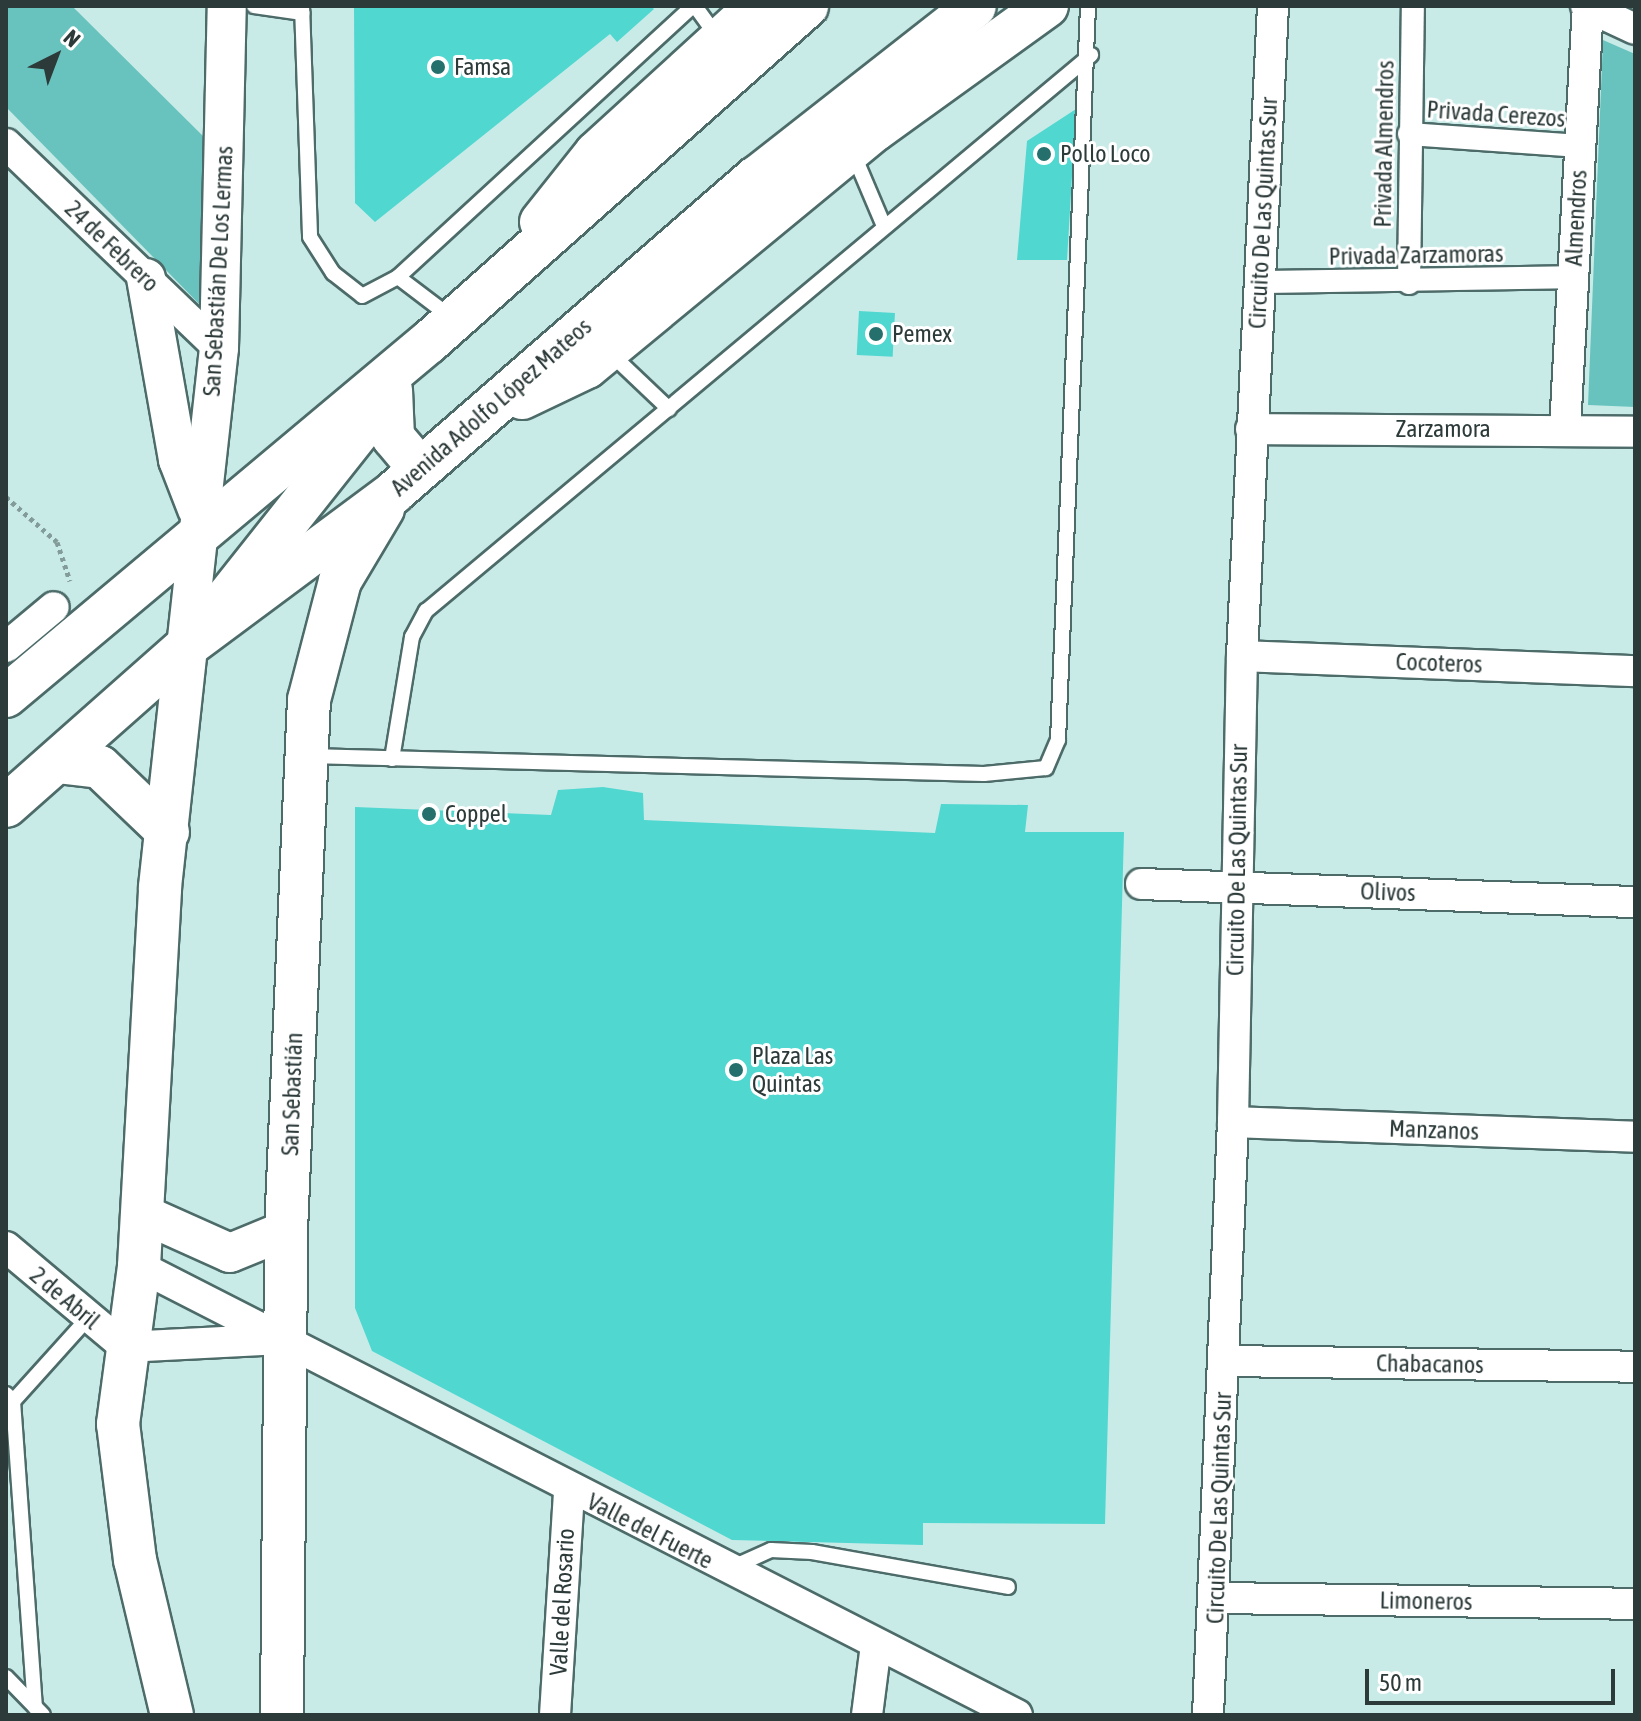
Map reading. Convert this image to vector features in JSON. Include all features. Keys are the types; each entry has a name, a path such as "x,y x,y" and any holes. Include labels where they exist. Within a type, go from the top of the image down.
{"main road":[{"path":"508,271 571,180 757,6"},
{"path":"6,696 196,523 441,331 720,90 807,6"},
{"name":"Avenida Adolfo López Mateos","path":"6,806 186,647 407,481 756,178 975,6"},
{"path":"491,409 543,391 608,351 852,149 1047,6"},
{"path":"172,1715 122,1489 118,1424 125,1347 139,1266 168,832 186,647 441,331"},
{"path":"391,390 393,437 407,481"},
{"name":"San Sebastián","path":"282,1715 288,1339 286,1230 304,755 314,661 329,613 407,481"},
{"path":"57,762 100,767 168,832"}],"street":[{"name":"San Sebastián De Los Lermas","path":"196,523 219,348 227,6"},
{"name":"Circuito De Las Quintas Sur","path":"1208,1715 1217,1598 1233,1122 1235,886 1242,656 1273,6"},
{"name":"Privada Almendros","path":"1409,283 1413,6"},
{"path":"1587,6 1635,29"},
{"name":"Almendros","path":"1565,429 1587,6"},
{"name":"Privada Cerezos","path":"1409,134 1580,146"},
{"name":"24 de Febrero","path":"6,144 219,348"},
{"name":"Privada Zarzamoras","path":"1260,282 1409,283 1573,277"},
{"path":"146,278 178,460 196,523 186,647"},
{"name":"Zarzamora","path":"1251,429 1565,429 1635,432"},
{"path":"6,647 54,607"},
{"name":"Cocoteros","path":"1242,656 1635,671"},
{"name":"Olivos","path":"1141,884 1635,902"},
{"name":"Manzanos","path":"1233,1122 1635,1137"},
{"path":"143,1214 230,1253 286,1230"},
{"name":"2 de Abril","path":"6,1247 87,1319 125,1347"},
{"name":"Valle del Fuerte","path":"139,1266 288,1339 569,1490 1017,1715"},
{"path":"125,1347 288,1339"},
{"name":"Chabacanos","path":"1225,1361 1635,1367"},
{"name":"Valle del Rosario","path":"555,1715 569,1490"},
{"name":"Limoneros","path":"1217,1598 1635,1604"},
{"path":"867,1715 876,1645"}],"lane":[{"path":"254,6 302,9 310,237 333,273 362,296 398,277 694,6 719,39"},
{"path":"304,755 984,774 1046,768 1058,740 1091,55 1088,6"},
{"path":"392,759 412,637 426,611 1091,55"},
{"path":"852,149 884,226"},
{"path":"398,277 441,331"},
{"path":"608,351 669,409"},
{"path":"39,1711 8,1401 87,1319"},
{"path":"727,1570 771,1550 812,1552 1008,1587"},
{"path":"6,1677 39,1711"}],"path":[{"path":"6,497 67,557 72,572 54,607"}],"shaded area":[{"path":"6,6 72,6 210,143 209,314 6,107"},
{"path":"1603,40 1635,54 1635,407 1588,405"}],"building":[{"path":"354,6 651,6 654,9 617,42 610,34 375,222 355,203"},
{"path":"1076,109 1067,260 1017,260 1027,141"},
{"name":"Pemex","path":"859,311 895,313 893,357 857,355"},
{"name":"Plaza Las Quintas","path":"603,787 643,793 644,820 935,833 941,804 1028,805 1025,832 1124,832 1105,1524 923,1523 923,1545 732,1540 372,1351 355,1308 355,807 551,815 558,790"}],"place":[{"name":"Famsa","path":"438,67"},
{"name":"Pollo Loco","path":"1044,154"},
{"name":"Pemex","path":"876,334"},
{"name":"Coppel","path":"429,814"},
{"name":"Plaza Las Quintas","path":"736,1070"}]}
